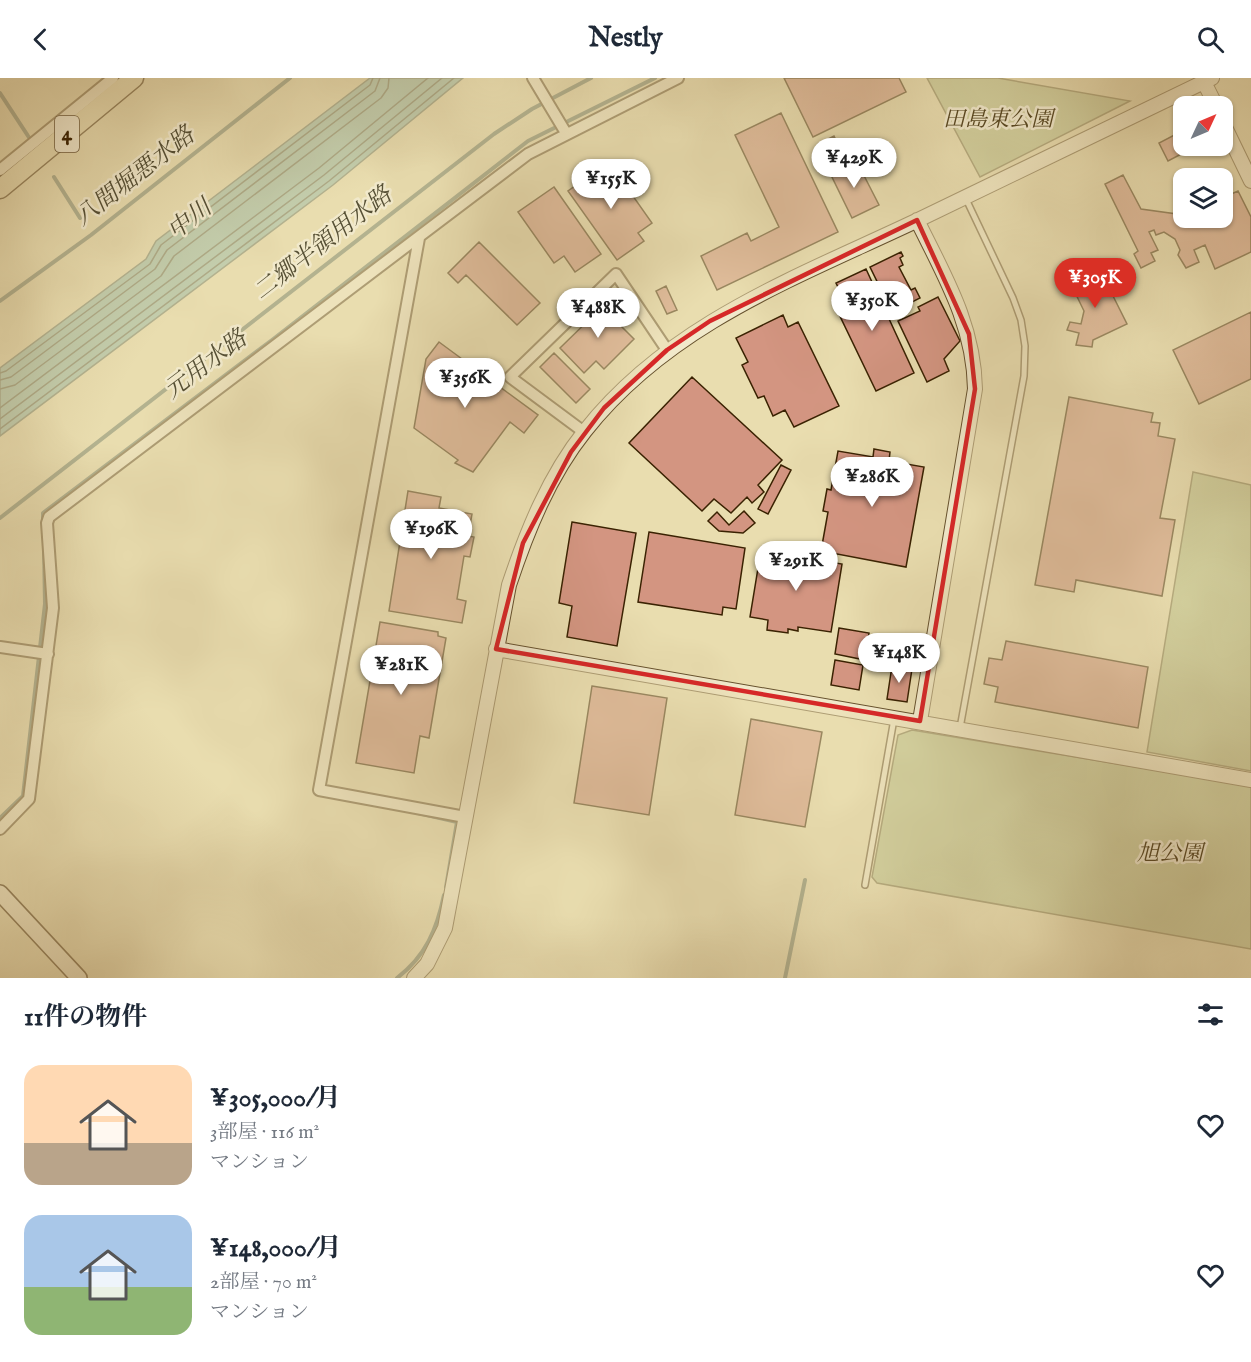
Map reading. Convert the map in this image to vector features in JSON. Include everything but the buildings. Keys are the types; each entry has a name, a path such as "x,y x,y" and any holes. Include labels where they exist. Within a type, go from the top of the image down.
{"highway":[{"name":"4","path":"0,189 134,78"}],"main road":[{"path":"0,893 79,978"}],"street":[{"path":"0,170 113,78"},
{"path":"532,78 566,133"},
{"path":"0,829 29,799 53,608 47,523 49,517 528,154 678,78"},
{"path":"416,978 427,964 445,928 509,585 523,543 543,498 584,432 633,379 667,350 756,295 1208,80 1213,96"},
{"path":"1233,144 1251,181"},
{"path":"917,220 960,307 975,363 975,389 920,721"},
{"path":"419,238 319,790 465,818"},
{"path":"584,432 510,377 616,274 667,350"},
{"path":"0,647 48,654"},
{"path":"496,649 1251,780"}],"lane":[{"path":"960,728 1024,376 1025,346 1013,298 965,197"},
{"path":"866,885 894,717"}],"highlighted area":[{"path":"917,220 969,334 975,389 920,721 496,649 523,543 571,452 604,408 667,350 710,321"}],"green space":[{"name":"田島東公園","path":"927,78 998,78 1130,101 980,177"},
{"path":"1193,472 1251,485 1251,771 1147,752"},
{"name":"旭公園","path":"912,730 1251,786 1251,949 877,883 872,877 898,735"}],"water":[{"name":"中川","path":"370,78 463,78 333,185 0,436 0,368 146,259 156,241"}],"waterway":[{"name":"八間堀悪水路","path":"0,301 91,235 290,78"},
{"name":"二郷半領用水路","path":"0,518 494,134 532,109 591,78"},
{"name":"元用水路","path":"43,524 43,513 272,340 528,141 655,78"},
{"path":"0,93 30,139"},
{"path":"54,177 80,218"},
{"name":"元用水路","path":"0,818 23,796 45,604 44,546"},
{"path":"418,813 457,822 446,887"},
{"path":"785,978 805,880"},
{"path":"397,978 416,961 429,941 444,895"}]}
